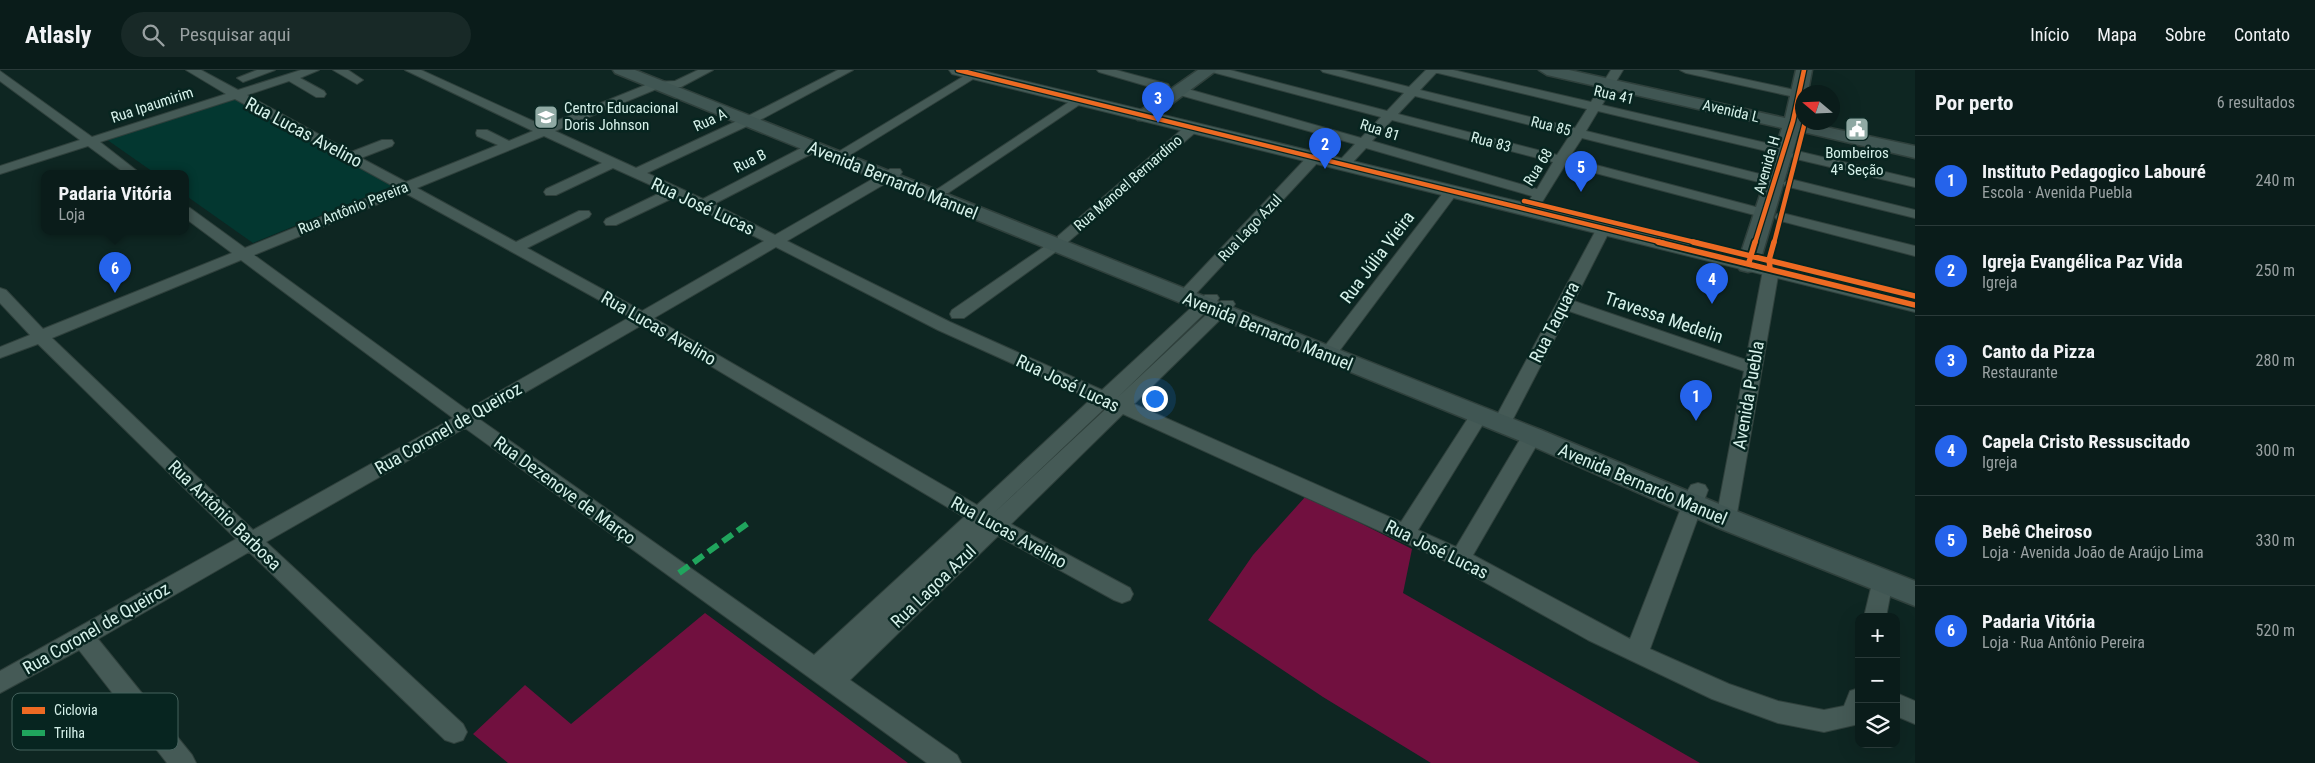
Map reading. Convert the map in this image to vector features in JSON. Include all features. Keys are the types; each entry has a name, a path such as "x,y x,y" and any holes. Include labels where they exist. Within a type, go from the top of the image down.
{"main road":[{"path":"972,71 1078,100 1139,112 1192,128 1603,230 1915,296"},
{"path":"972,71 1139,112 1537,199 1915,305"}],"street":[{"name":"Rua Lucas Avelino","path":"192,70 643,318 996,525 1122,594"},
{"path":"243,78 270,70"},
{"name":"Rua Ipaumirim","path":"0,170 313,70"},
{"path":"338,70 358,80"},
{"name":"Rua José Lucas","path":"411,70 634,174 703,204 944,326 1111,403 1460,558 1534,601 1713,689 1791,716 1829,722 1841,721 1854,715 1858,703"},
{"name":"Avenida Bernardo Manuel","path":"621,70 658,79 751,119 812,148 943,190 982,211"},
{"name":"Rua Antônio Pereira","path":"0,353 543,131 658,79 707,70"},
{"path":"751,119 847,70"},
{"name":"Rua 81","path":"1103,70 1365,142 1537,199"},
{"path":"1172,89 1186,70"},
{"path":"1139,112 1172,89 1209,70"},
{"name":"Rua 83","path":"1216,70 1915,251"},
{"name":"Rua 85","path":"1327,70 1915,214"},
{"path":"1348,159 1414,92 1432,70"},
{"name":"Rua 41","path":"1438,70 1915,182"},
{"name":"Avenida L","path":"1547,70 1612,78"},
{"name":"Avenida L","path":"1567,70 1612,78 1795,123"},
{"path":"1686,70 1795,91"},
{"name":"Avenida H","path":"1804,70 1805,85"},
{"path":"845,152 972,71"},
{"path":"0,75 128,170"},
{"path":"290,77 320,94"},
{"name":"Rua 68","path":"1537,199 1612,78"},
{"path":"943,190 1078,100"},
{"name":"Avenida Bernardo Manuel","path":"751,119 845,152 890,174 1382,371 1506,416 1915,594"},
{"name":"Rua A","path":"634,174 751,119"},
{"name":"Rua Manoel Bernardino","path":"958,314 1060,242 1192,128"},
{"name":"Avenida H","path":"1760,263 1797,130"},
{"name":"Avenida L","path":"1824,130 1915,152"},
{"name":"Avenida L","path":"1828,130 1915,148"},
{"path":"482,133 508,145"},
{"path":"351,157 387,143"},
{"name":"Rua B","path":"703,204 812,148"},
{"name":"Rua Lago Azul","path":"1207,301 1314,158"},
{"path":"551,192 613,163"},
{"name":"Rua Coronel de Queiroz","path":"0,683 643,318 890,174"},
{"path":"611,222 674,192"},
{"name":"Rua Júlia Vieira","path":"1334,346 1451,192"},
{"name":"Rua Dezenove de Março","path":"189,214 466,419 679,573 948,763"},
{"path":"516,248 584,214"},
{"name":"Rua Taquara","path":"1506,416 1555,324 1563,303 1603,230"},
{"name":"Avenida Puebla","path":"1727,511 1753,368 1760,263"},
{"name":"Rua Antônio Barbosa","path":"0,293 40,337 250,540 454,732"},
{"name":"Avenida Bernardo Manuel","path":"1207,301 1334,346 1382,371 1479,416 1696,498"},
{"name":"Rua Lagoa Azul","path":"833,681 996,525 1207,301"},
{"name":"Travessa Medelin","path":"1563,303 1753,368"},
{"name":"Rua Lagoa Azul","path":"816,668 977,514 1111,403"},
{"path":"1405,532 1479,416"},
{"path":"1460,558 1532,436"},
{"path":"1637,652 1696,498"},
{"name":"Avenida Bernardo Manuel","path":"1727,511 1915,579"},
{"path":"1876,613 1882,581"},
{"path":"82,636 127,693"},
{"path":"1900,706 1915,713"},
{"path":"173,750 183,763"}],"shaded area":[{"path":"235,98 395,185 253,243 189,198 189,170 150,170 106,139"},
{"path":"1306,496 1412,549 1403,593 1700,763 1431,763 1323,697 1208,620 1253,555"},
{"path":"705,613 908,763 508,763 473,734 525,685 571,724"}],"marked path":[{"path":"679,573 751,521"}],"cycle path":[{"path":"958,70 1915,305"},
{"path":"1749,262 1793,121 1804,70"},
{"path":"1770,268 1769,260 1782,217 1803,130"},
{"path":"1524,201 1915,296"}],"place":[{"name":"Centro Educacional Doris Johnson","path":"546,117"},
{"name":"Canto da Pizza","path":"1158,123"},
{"name":"Bombeiros 4ª Seção","path":"1857,129"},
{"name":"Igreja Evangélica Paz Vida","path":"1325,169"},
{"name":"Bebê Cheiroso","path":"1581,192"},
{"name":"Padaria Vitória","path":"115,293"},
{"name":"Capela Cristo Ressuscitado","path":"1712,304"},
{"name":"Instituto Pedagogico Labouré","path":"1696,421"}]}
